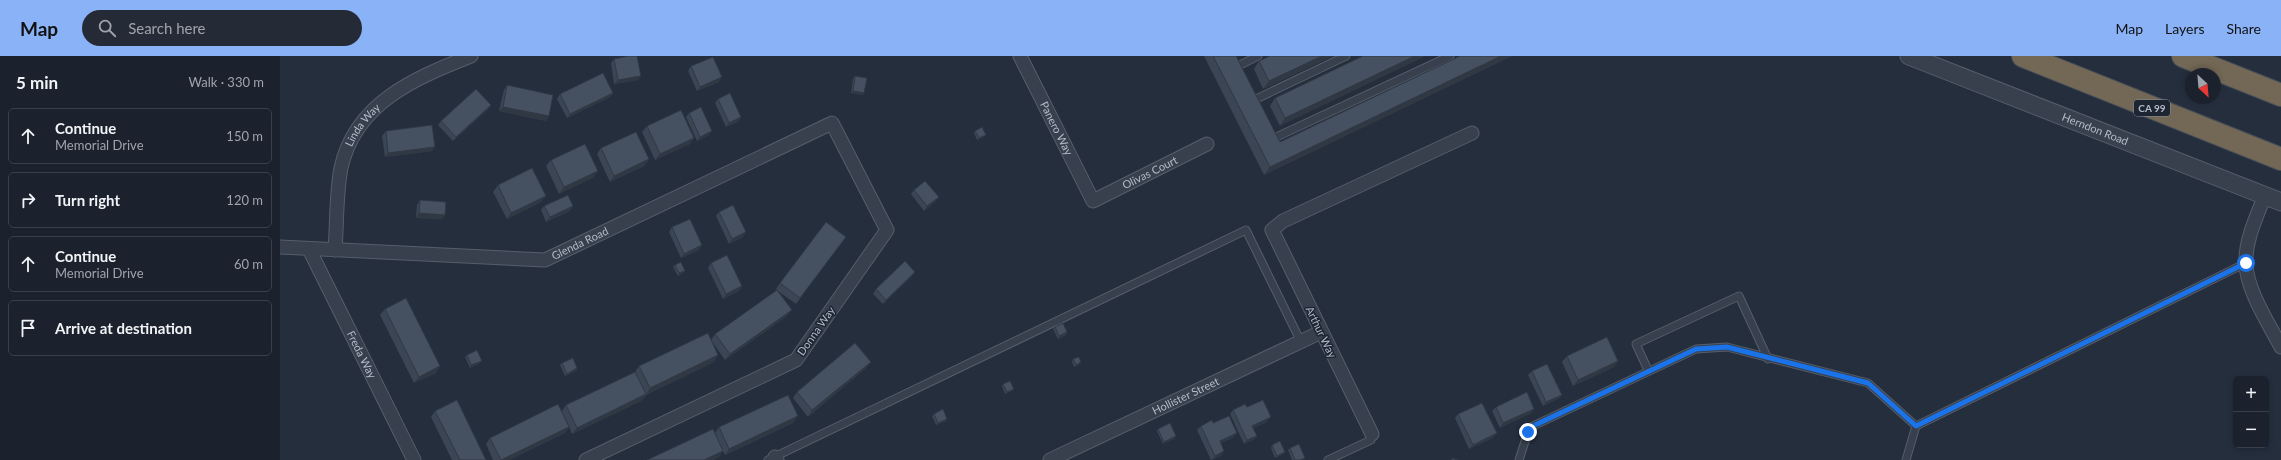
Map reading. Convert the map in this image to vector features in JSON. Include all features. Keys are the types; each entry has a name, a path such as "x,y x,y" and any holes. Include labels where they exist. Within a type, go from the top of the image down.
{"highway":[{"name":"CA 99","path":"2023,56 2281,159"},
{"path":"2183,56 2281,95"}],"street":[{"name":"Linda Way","path":"335,250 341,170 350,140 360,123 374,107 390,94 443,67 471,56"},
{"name":"Panero Way","path":"1020,56 1093,201"},
{"name":"Herndon Road","path":"1909,56 2281,202"},
{"name":"Glenda Road","path":"280,247 545,260 832,123"},
{"name":"Donna Way","path":"586,460 796,360 887,230 832,123"},
{"name":"Arthur Way","path":"1372,434 1272,230 1283,221 1472,133"},
{"name":"Olivas Court","path":"1093,201 1207,144"},
{"path":"2265,195 2250,234 2246,263 2251,286 2281,347"},
{"name":"Freda Way","path":"309,249 414,460"},
{"name":"Hollister Street","path":"1050,460 1321,332"}],"lane":[{"path":"1238,67 1258,56"},
{"path":"1254,100 1346,56"},
{"path":"1266,126 1272,138 1450,56"},
{"path":"774,459 1246,230 1302,342"},
{"path":"1906,460 1916,426 2246,263"},
{"path":"1648,370 1636,344 1739,296 1768,359"},
{"path":"1519,460 1528,432 1533,426 1648,370 1696,349 1727,347 1768,359 1868,383 1916,426"},
{"path":"1328,460 1371,440 1372,434"}],"building":[{"path":"637,56 641,76 618,80 614,59"},
{"path":"1213,56 1236,56 1280,142 1460,56 1501,56 1270,167"},
{"path":"1270,56 1322,56 1269,81 1259,61"},
{"path":"1363,56 1415,56 1285,118 1275,98"},
{"path":"713,57 722,77 700,87 691,66"},
{"path":"603,73 613,93 570,114 560,94"},
{"path":"855,76 867,78 864,93 853,91"},
{"path":"507,85 553,95 549,116 503,107"},
{"path":"476,89 491,105 456,137 441,121"},
{"path":"730,93 741,117 729,123 718,99"},
{"path":"701,107 712,131 700,137 689,113"},
{"path":"681,110 694,138 660,154 647,126"},
{"path":"432,125 435,147 388,153 386,131"},
{"path":"982,127 986,135 979,138 975,131"},
{"path":"636,132 649,159 614,176 601,148"},
{"path":"585,144 598,171 564,187 551,160"},
{"path":"532,168 546,196 511,213 498,185"},
{"path":"925,181 939,197 927,206 914,190"},
{"path":"568,195 573,206 550,217 544,206"},
{"path":"420,200 446,202 445,215 419,213"},
{"path":"733,205 746,232 732,239 719,212"},
{"path":"690,219 702,245 684,254 672,227"},
{"path":"826,222 846,237 800,298 780,283"},
{"path":"727,255 742,286 726,294 711,263"},
{"path":"905,261 915,272 886,300 876,289"},
{"path":"681,262 685,271 679,273 675,265"},
{"path":"777,290 792,310 730,354 715,334"},
{"path":"406,298 440,366 419,377 385,309"},
{"path":"1063,323 1067,332 1059,336 1055,327"},
{"path":"708,333 718,355 650,388 639,366"},
{"path":"1607,337 1618,361 1578,380 1567,356"},
{"path":"855,343 871,362 812,410 797,392"},
{"path":"477,350 482,361 471,365 467,355"},
{"path":"1079,357 1081,362 1076,365 1073,359"},
{"path":"573,358 577,368 567,374 562,363"},
{"path":"1547,364 1562,395 1546,402 1532,371"},
{"path":"635,372 646,394 577,428 566,405"},
{"path":"1010,381 1014,389 1007,392 1003,384"},
{"path":"1527,392 1534,409 1503,423 1496,407"},
{"path":"788,395 798,416 729,449 719,427"},
{"path":"457,400 486,460 460,460 435,411"},
{"path":"1263,400 1271,417 1252,426 1257,436 1247,440 1233,410 1245,404 1247,407"},
{"path":"1482,403 1497,433 1473,445 1458,414"},
{"path":"558,404 569,427 501,460 490,438"},
{"path":"943,409 947,419 938,423 934,414"},
{"path":"1229,416 1237,433 1220,441 1224,451 1215,456 1201,426 1212,420 1213,423"},
{"path":"1170,423 1176,436 1164,442 1158,429"},
{"path":"713,429 723,451 704,460 647,460"},
{"path":"1280,441 1285,452 1277,456 1272,445"},
{"path":"1299,444 1305,458 1295,460 1290,448"}],"route":[{"path":"1528,432 1533,426 1648,370 1696,349 1727,347 1768,359 1868,383 1916,426 2246,263"}]}
